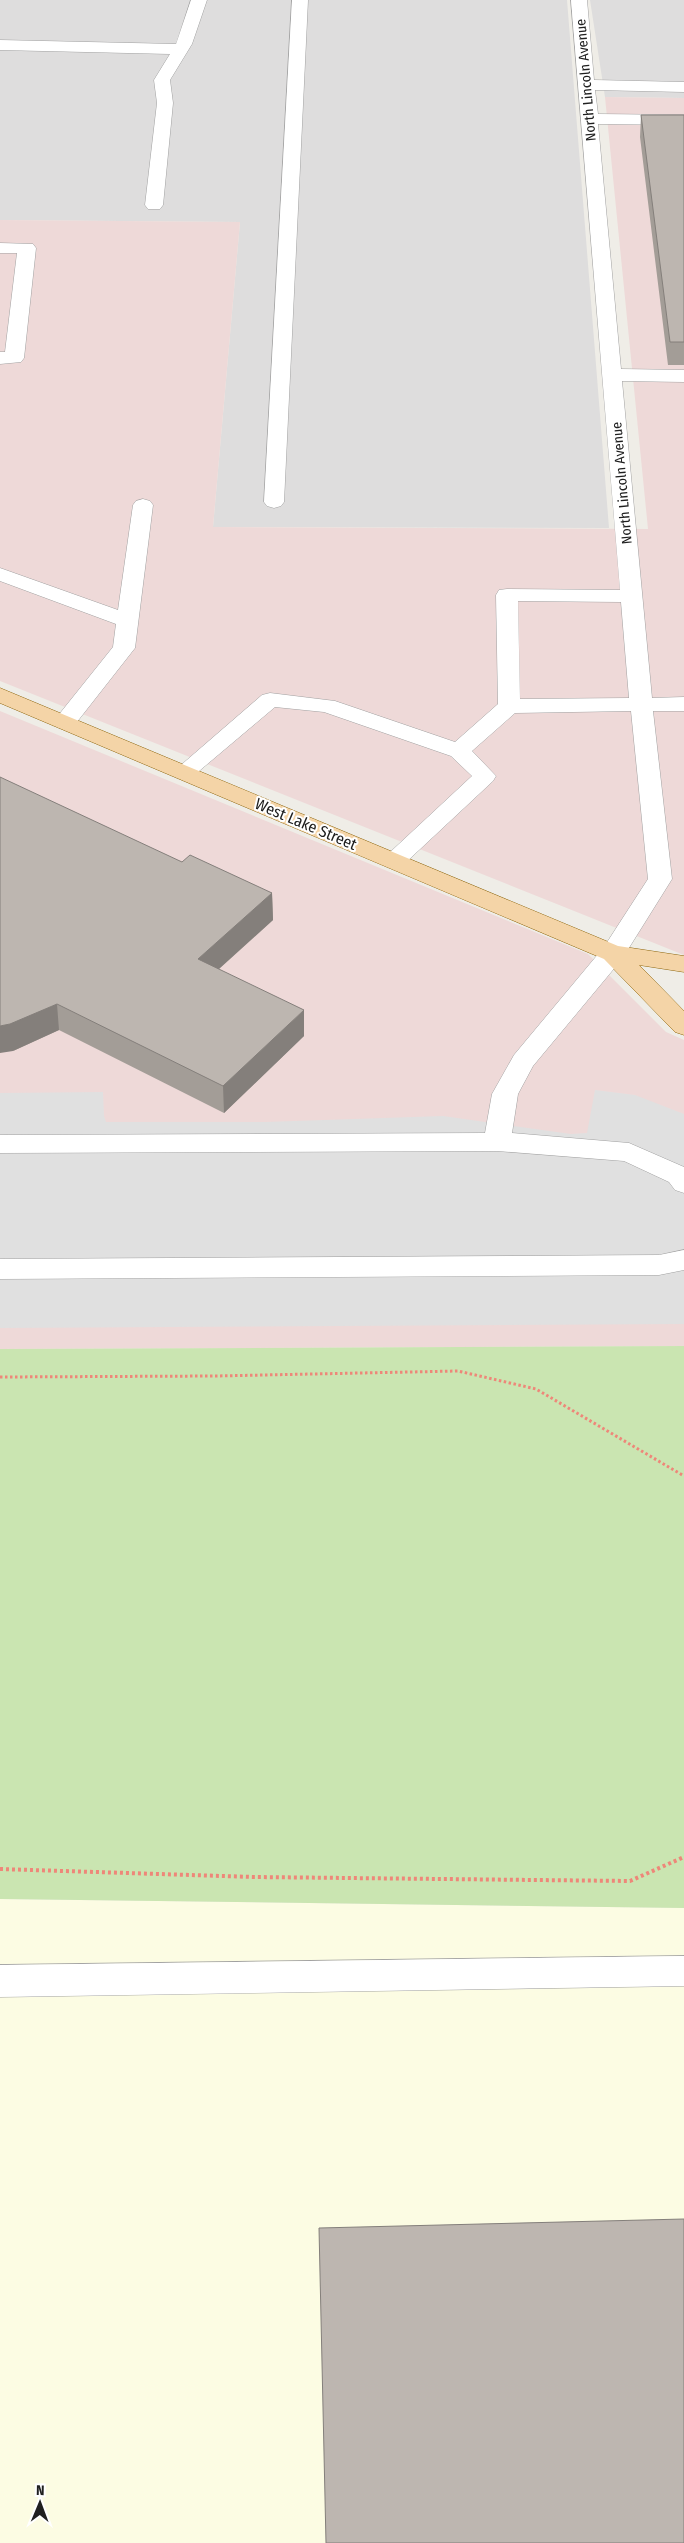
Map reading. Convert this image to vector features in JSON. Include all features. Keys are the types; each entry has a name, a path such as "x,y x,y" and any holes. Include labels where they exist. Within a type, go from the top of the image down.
{"main road":[{"name":"West Lake Street","path":"0,695 613,953 684,964"},
{"name":"West Lake Street","path":"613,953 684,1026"}],"street":[{"path":"154,205 165,103 162,80 181,49 199,0"},
{"path":"274,502 300,0"},
{"name":"North Lincoln Avenue","path":"497,1142 505,1094 523,1061 613,953 660,879 631,596 579,0"},
{"path":"0,45 181,49"},
{"path":"587,86 684,87"},
{"path":"590,119 684,120"},
{"path":"0,248 27,248 14,358 0,358"},
{"path":"612,375 684,376"},
{"path":"65,722 124,648 143,505"},
{"path":"0,574 127,621"},
{"path":"509,706 507,595 631,596"},
{"path":"184,772 270,700 327,706 459,751 485,776 394,861"},
{"path":"459,751 509,706 684,704"},
{"path":"0,1144 497,1142 584,1147 630,1152 678,1175 684,1183"},
{"path":"0,1269 659,1265 684,1260"},
{"path":"0,1981 684,1970"}],"path":[{"path":"0,1377 215,1376 458,1371 536,1389 684,1476"},
{"path":"0,1869 254,1878 630,1881 684,1857"}],"shaded area":[{"path":"0,0 567,0 609,528 213,527 240,222 0,220"},
{"path":"590,0 684,0 684,98 605,97"},
{"path":"605,97 684,98 684,955 0,681 0,220 240,222 213,527 648,529"},
{"path":"0,711 588,954 666,1032 684,1040 684,1346 0,1349"},
{"path":"595,1090 635,1095 684,1114 684,1324 0,1328 0,1093 103,1092 106,1122 265,1122 443,1116 571,1134 587,1133"},
{"path":"0,1899 684,1908 684,2543 0,2543"}],"green space":[{"path":"684,1346 684,1908 0,1899 0,1349"}],"building":[{"path":"641,115 684,115 684,342 670,342"},
{"path":"0,777 182,862 190,855 272,893 198,959 304,1010 223,1086 57,1004 10,1024 0,1026"},
{"path":"684,2219 684,2543 326,2543 319,2228"}]}
